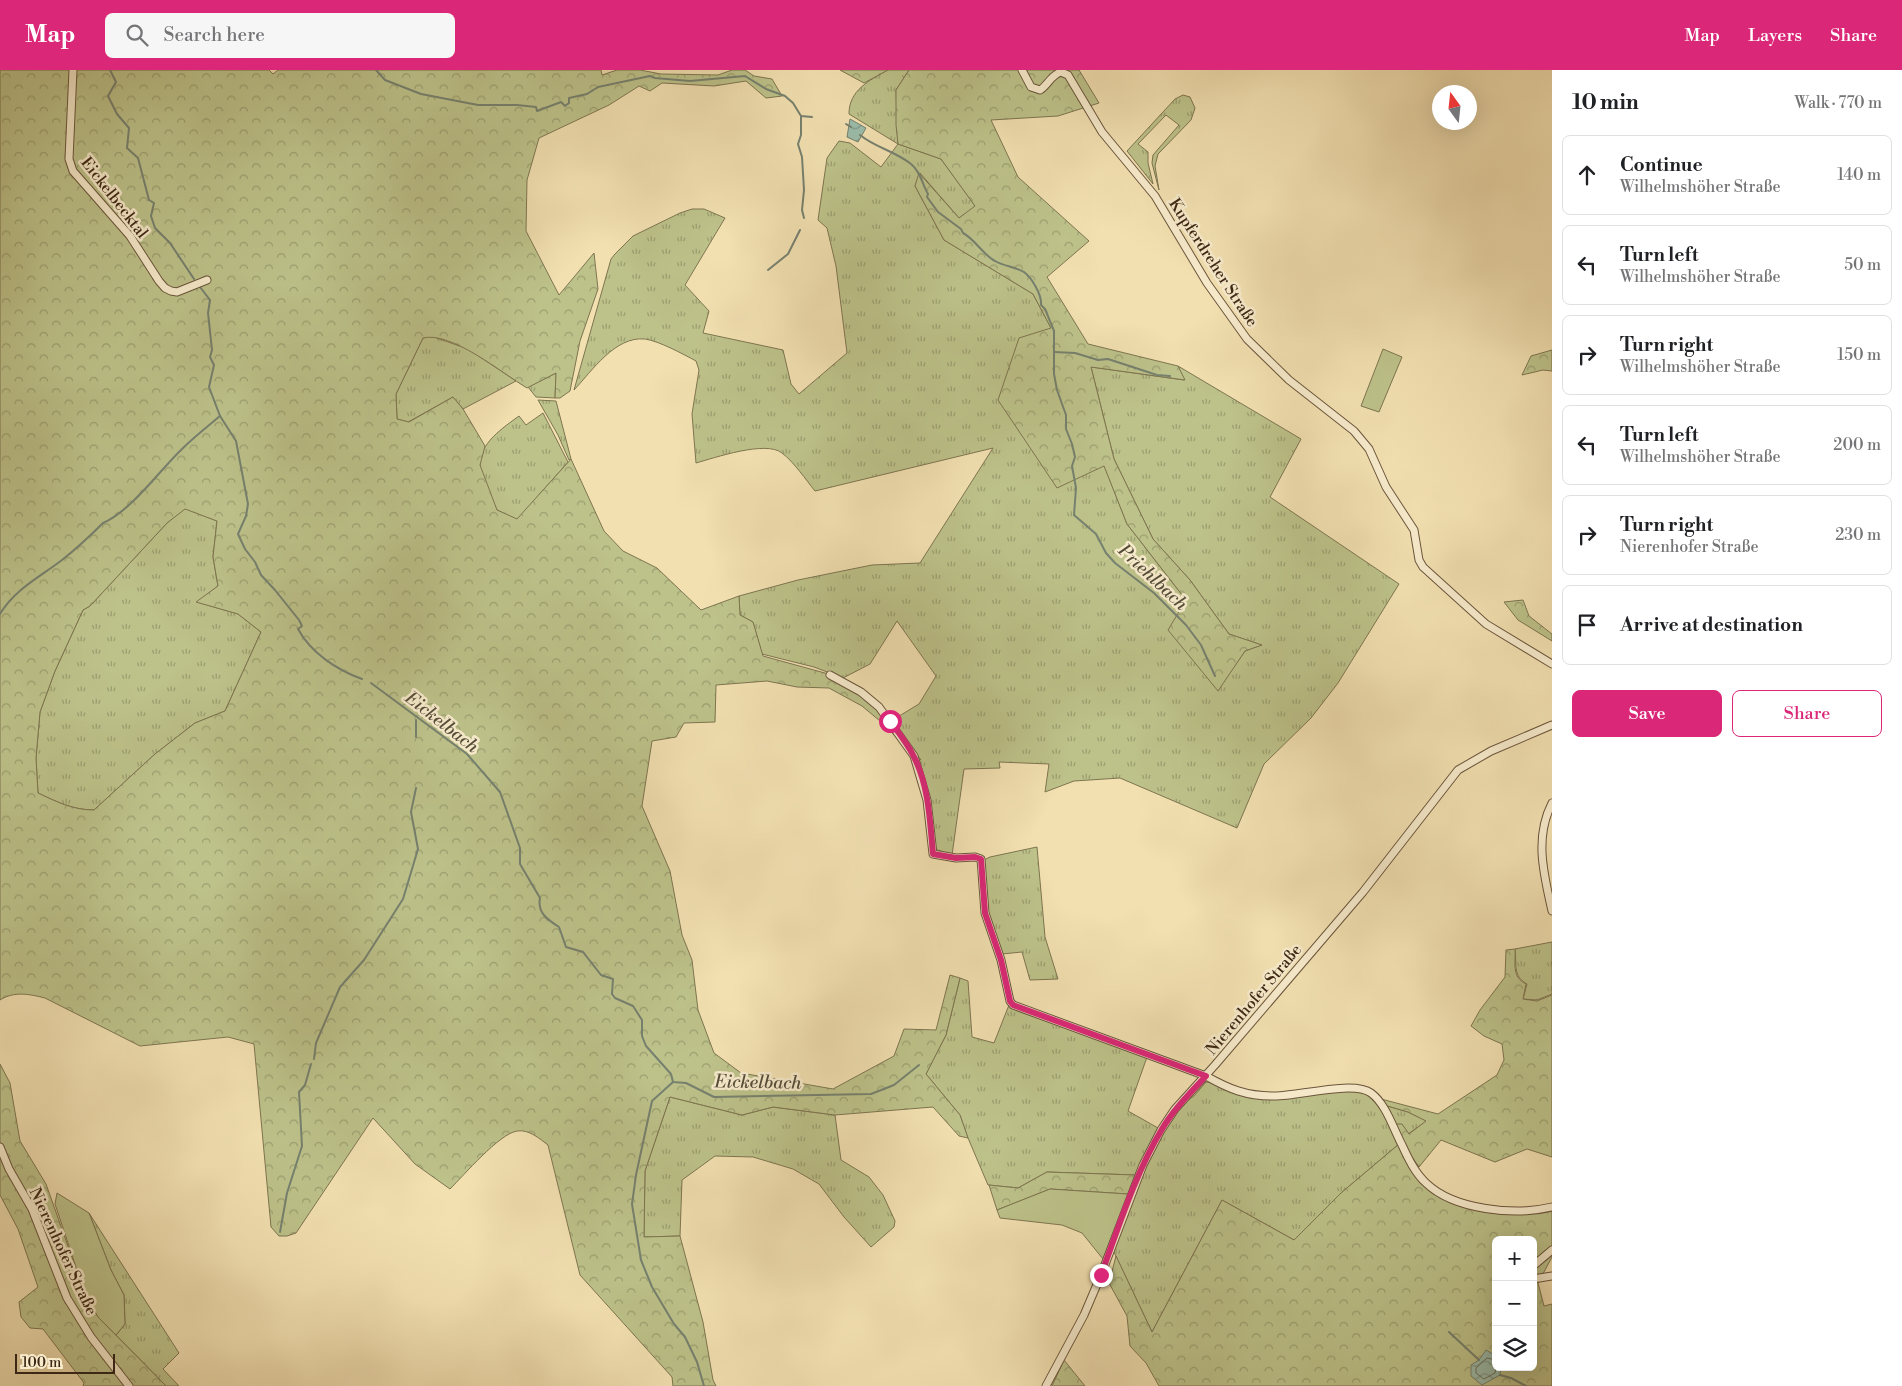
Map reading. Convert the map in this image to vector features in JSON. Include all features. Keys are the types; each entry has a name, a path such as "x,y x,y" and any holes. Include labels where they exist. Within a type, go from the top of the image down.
{"street":[{"name":"Eickelbecktal","path":"73,70 69,159 73,171 130,236 159,281 166,288 177,292 207,280"},
{"name":"Kupferdreher Straße","path":"1022,70 1031,87 1040,90 1047,85 1056,73 1061,72 1068,76 1102,132 1157,200 1207,283 1247,339 1283,374 1363,440 1394,501 1414,530 1419,560 1423,567 1486,624 1552,664"},
{"path":"830,675 862,692 879,707 914,756 927,800 933,854 956,858 975,857 981,859 985,913 1001,960 1010,1001 1013,1005 1130,1050 1206,1076 1231,1090 1249,1095 1275,1097 1351,1088 1367,1090 1378,1100 1419,1175 1439,1194 1484,1209 1520,1211 1552,1208"},
{"name":"Nierenhofer Straße","path":"1046,1386 1084,1315 1143,1165 1161,1130 1175,1109 1206,1076 1362,892 1458,770 1491,752 1552,725"},
{"path":"1552,803 1547,812 1542,832 1541,858 1552,911"},
{"name":"Nierenhofer Straße","path":"0,1147 9,1168 32,1209 67,1298 91,1337 129,1386"},
{"path":"1537,1263 1552,1250"},
{"path":"1537,1278 1552,1276"}],"green space":[{"path":"0,70 269,70 273,74 278,70 601,70 602,75 617,70 640,70 661,74 718,75 732,70 745,70 754,76 772,79 782,96 766,98 746,81 714,86 662,83 650,91 639,86 609,105 539,138 527,180 526,231 559,295 594,253 598,289 580,341 570,391 560,398 555,398 556,373 527,388 462,347 448,341 423,338 396,394 397,419 409,422 453,397 463,409 485,446 480,465 497,510 517,519 571,459 604,531 623,551 657,568 701,610 739,596 740,615 753,622 763,656 843,678 863,690 891,721 921,760 908,751 886,726 862,706 829,688 797,687 767,681 716,685 715,722 684,723 676,737 652,741 642,806 670,871 682,935 692,960 698,1010 714,1053 741,1073 833,1089 894,1056 904,1029 936,1030 950,975 960,978 946,1035 926,1074 960,1115 968,1138 959,1136 933,1107 835,1115 773,1107 742,1115 670,1097 645,1171 644,1237 680,1236 703,1322 713,1380 716,1386 673,1386 672,1377 580,1275 548,1145 534,1135 517,1131 501,1139 450,1189 415,1164 373,1118 296,1233 279,1236 271,1227 254,1044 228,1037 140,1046 45,998 16,994 0,1000","holes":["185,509 217,521 213,557 218,586 196,602 238,614 261,632 225,711 195,723 155,754 94,810 72,807 38,793 36,758 40,712 55,671 83,610 90,606 167,523"]},
{"path":"840,70 888,70 864,83"},
{"path":"887,70 909,70 896,90 898,144 849,114 852,99 856,92 867,82"},
{"path":"909,70 1079,70 1099,103 1058,116 991,120 1018,177 1089,241 1047,277 1088,344 1178,366 1185,380 1091,367 1114,459 1153,539 1190,580 1229,634 1262,645 1245,651 1218,691 1168,630 1186,600 1127,524 1104,466 1057,488 998,400 1019,338 1051,328 1033,294 944,240 915,186 919,173 959,218 975,206 941,159 898,144 896,90"},
{"path":"1183,95 1190,97 1195,108 1191,120 1158,154 1155,166 1159,190 1152,163 1153,155 1179,125 1166,115 1138,144 1148,152 1148,163 1153,184 1127,151 1175,99"},
{"path":"839,141 850,143 881,167 898,144 941,159 976,207 959,218 920,173 915,186 944,240 1033,294 1051,328 1127,524 1186,600 1218,690 1245,651 1261,645 1229,634 1190,580 1153,539 1114,459 1091,367 1184,380 1178,366 1301,439 1270,497 1399,584 1338,683 1311,718 1264,764 1237,828 1120,778 1074,781 1045,792 1049,764 999,762 1000,768 964,769 952,855 935,849 926,782 916,756 891,721 919,704 936,676 897,621 870,664 843,678 814,667 762,654 753,622 740,615 739,596 798,580 872,565 920,563 993,448 815,491 791,461 774,449 764,448 740,451 696,463 692,414 699,370 696,361 664,345 645,339 624,343 605,356 574,390 611,259 633,236 680,213 692,209 704,209 725,218 685,285 709,311 703,333 783,350 791,384 799,394 847,353 836,266 827,228 818,220 827,158"},
{"path":"431,336 468,349 516,381 463,409 453,397 408,422 397,419 396,394 423,338"},
{"path":"1383,349 1402,357 1379,412 1361,406"},
{"path":"1552,350 1552,371 1543,370 1522,375 1531,356"},
{"path":"556,373 555,398 536,397 528,387"},
{"path":"538,400 556,401 571,459 569,460 558,435"},
{"path":"543,413 568,462 517,520 497,510 482,476 480,458 488,443 506,425 519,416 526,425"},
{"path":"185,508 217,521 213,557 218,586 197,602 238,614 261,632 225,711 195,723 155,754 94,810 72,807 38,793 36,758 40,712 55,671 83,610 90,606 167,523"},
{"path":"1523,600 1529,616 1552,634 1552,641 1518,620 1504,602"},
{"path":"1037,847 1045,937 1058,979 1030,980 1022,952 1002,954 988,911 984,860"},
{"path":"1552,942 1552,994 1537,1000 1523,999 1527,984 1522,981 1517,973 1515,949"},
{"path":"1515,949 1516,973 1521,981 1526,984 1523,999 1537,1001 1552,995 1552,1157 1527,1149 1495,1162 1441,1140 1419,1167 1403,1144 1393,1124 1402,1124 1409,1134 1426,1121 1408,1112 1384,1105 1381,1099 1438,1114 1497,1075 1504,1060 1502,1044 1484,1036 1471,1026 1480,1010 1505,977 1506,950"},
{"path":"960,978 968,981 972,1037 994,1043 1009,1005 1018,1011 1147,1057 1128,1111 1158,1128 1135,1175 1047,1172 1018,1188 988,1185 960,1115 926,1074 946,1035"},
{"path":"0,1064 10,1083 20,1141 46,1184 84,1291 98,1317 166,1386 83,1386 84,1383 43,1329 30,1328 21,1317 19,1302 38,1287 18,1229 0,1195"},
{"path":"1206,1082 1250,1098 1274,1099 1315,1093 1361,1090 1384,1105 1408,1112 1427,1121 1408,1134 1399,1144 1341,1193 1294,1240 1222,1200 1152,1332 1113,1250 1145,1168 1159,1139 1182,1104 1194,1096"},
{"path":"670,1097 742,1115 773,1107 835,1115 841,1160 869,1177 883,1195 895,1221 894,1227 871,1247 844,1217 819,1184 793,1169 753,1157 715,1156 682,1180 680,1236 644,1237 645,1171"},
{"path":"1399,1144 1419,1180 1435,1194 1449,1202 1466,1208 1502,1214 1537,1213 1552,1210 1552,1257 1538,1283 1544,1306 1552,1304 1552,1386 1159,1386 1146,1363 1130,1346 1127,1316 1109,1283 1116,1256 1152,1332 1222,1200 1294,1240 1341,1193"},
{"path":"1047,1172 1135,1175 1128,1194 1050,1189 997,1210 989,1185 1018,1188"},
{"path":"1050,1189 1128,1194 1103,1259 1082,1233 1062,1225 1000,1218 997,1210"},
{"path":"57,1193 89,1213 111,1270 124,1295 125,1324 116,1335 98,1317 84,1291 55,1204"},
{"path":"89,1213 179,1353 163,1369 179,1386 166,1386 116,1335 125,1324 124,1295 111,1270"},
{"path":"1064,1360 1085,1386 1052,1386"}],"water":[{"path":"850,119 866,128 858,142 847,137"},
{"path":"1486,1350 1492,1354 1492,1371 1500,1371 1500,1375 1482,1385 1471,1376 1471,1365 1479,1360"}],"waterway":[{"name":"Eickelbach","path":"110,70 116,82 108,96 117,114 129,128 127,148 138,158 149,200 154,203 151,216 155,228 170,243 194,279"},
{"name":"Priehlbach","path":"376,70 385,80 421,94 478,105 536,107 537,111 561,102 565,106 569,103 569,98 587,94 598,87 650,76 690,81 745,76 766,89 785,96 793,103 801,116 812,117"},
{"path":"801,116 801,135 798,144 802,157 804,190 802,210 804,218"},
{"name":"Priehlbach","path":"846,124 851,127"},
{"name":"Priehlbach","path":"860,135 911,164 919,174 928,194 927,197 938,212 961,229 990,258 998,263 1024,272 1033,282 1040,296 1041,305 1045,309 1054,331 1054,374 1057,390 1066,415 1066,429 1075,457 1072,466 1076,488 1074,515 1096,534 1106,553 1115,563 1154,593 1186,625 1201,645 1215,676"},
{"path":"768,270 788,254 800,230"},
{"name":"Eickelbach","path":"200,287 210,300 208,313 212,350 210,357 214,365 209,387 220,416 236,441 248,504 246,516 238,534 261,575 299,620 302,626 298,629 303,638 317,653 334,666 362,679"},
{"path":"1054,352 1075,353 1098,360 1108,359 1157,375 1170,376"},
{"path":"0,614 20,590 67,556 103,523 124,509 182,449 220,416"},
{"name":"Eickelbach","path":"371,683 467,754 500,792 520,848 520,864 540,898 542,912 547,919 559,927 566,947 583,952 601,975 613,979 612,994 615,998 633,1006 642,1020 642,1036 646,1046 671,1074 673,1082 686,1083 714,1097 871,1094 894,1085 919,1065"},
{"path":"416,720 416,737"},
{"path":"314,1059 316,1043 340,987 364,960 403,899 418,849 411,812 416,788"},
{"path":"280,1232 287,1193 302,1146 299,1092 305,1085 311,1064"},
{"path":"673,1082 652,1101 636,1175 632,1204 641,1260 652,1287 674,1324 685,1337 697,1362 704,1386"},
{"path":"1449,1332 1479,1360"},
{"path":"1500,1375 1511,1378 1526,1386"}],"route":[{"path":"890,721 914,756 921,776 927,800 933,854 956,858 975,857 980,858 982,861 986,918 1001,960 1010,1001 1013,1005 1139,1053 1206,1076 1175,1109 1161,1130 1143,1165 1101,1275"}]}
